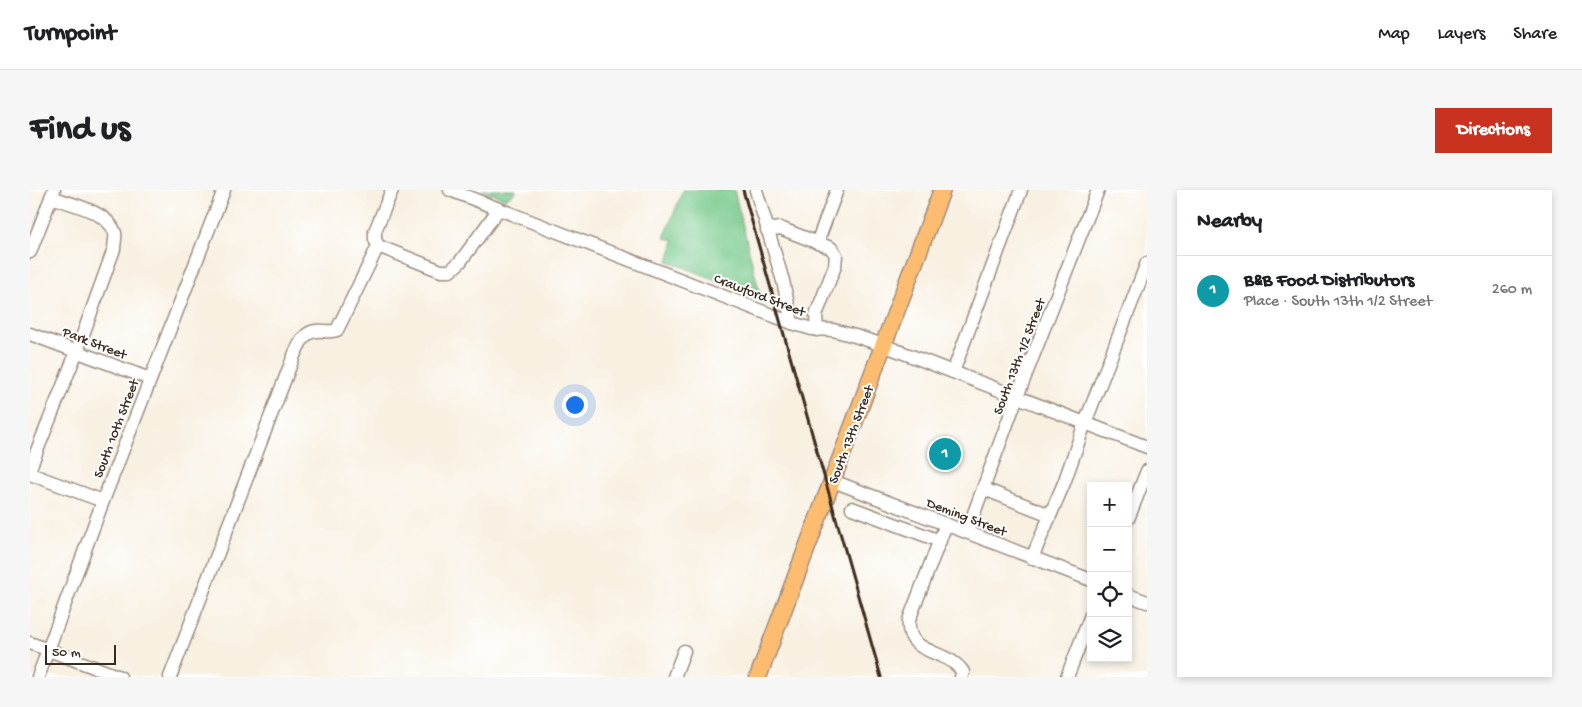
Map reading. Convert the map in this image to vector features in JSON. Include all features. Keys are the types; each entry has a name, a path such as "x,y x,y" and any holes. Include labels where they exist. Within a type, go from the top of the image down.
{"main road":[{"name":"South 13th Street","path":"761,675 942,190"}],"street":[{"name":"South 10th Street","path":"38,677 103,501 224,190"},
{"path":"392,190 375,231 375,239 378,246 441,271 450,271 460,262 499,209"},
{"name":"Crawford Street","path":"450,190 792,323 817,330 833,330 884,345 1147,447"},
{"path":"756,190 783,281 792,323"},
{"path":"817,243 837,190"},
{"path":"953,372 1021,190"},
{"name":"South 13th 1/2 Street","path":"967,532 1098,190"},
{"path":"30,252 53,193 98,214 108,222 115,234 114,248 77,351 30,468"},
{"path":"767,230 780,228 831,248 836,255 835,266 816,315 817,330"},
{"path":"170,677 295,353 302,339 309,333 317,331 332,332 336,330 378,246"},
{"path":"1032,558 1044,526 1050,516 1147,263"},
{"name":"Park Street","path":"30,334 150,379"},
{"path":"1132,509 1147,471"},
{"path":"30,474 103,501"},
{"name":"Deming Street","path":"833,481 1087,579"},
{"path":"984,489 1050,516"},
{"path":"852,521 855,490"},
{"path":"852,508 940,541"},
{"path":"946,524 909,620 908,630 910,638 918,645 958,664 963,672 962,677"},
{"path":"1132,596 1147,602"},
{"path":"1067,677 1090,617"},
{"path":"30,643 120,677"},
{"path":"674,677 684,651"}],"green space":[{"path":"482,190 516,190 505,199"},
{"path":"683,190 734,190 761,298 668,261 674,240 664,238"}],"railway":[{"path":"743,190 881,677"}],"place":[{"name":"B&B Food Distributors","path":"945,454"}]}
